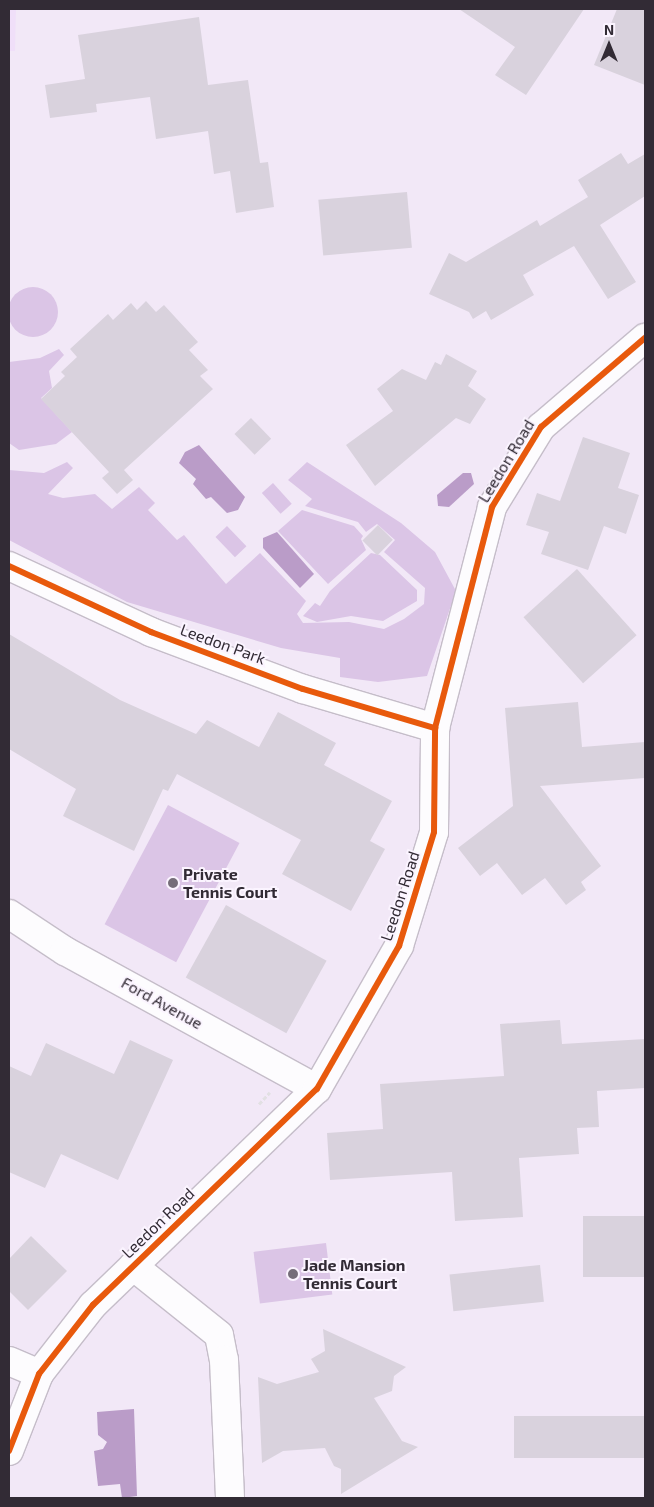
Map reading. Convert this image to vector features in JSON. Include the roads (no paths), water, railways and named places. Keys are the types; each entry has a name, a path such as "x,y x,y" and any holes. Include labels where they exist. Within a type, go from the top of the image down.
{"street":[{"name":"Leedon Road","path":"9,1451 39,1374 92,1305 317,1089 399,946 434,832 435,728 492,507 541,427 645,338"},
{"name":"Leedon Park","path":"9,566 151,632 303,689 435,728"},
{"name":"Ford Avenue","path":"9,914 65,951 317,1089"},
{"path":"133,1266 219,1334 224,1360 230,1498"},
{"path":"9,1361 39,1374"}],"place":[{"name":"Private Tennis Court","path":"173,883"},
{"name":"Jade Mansion Tennis Court","path":"293,1274"}]}
